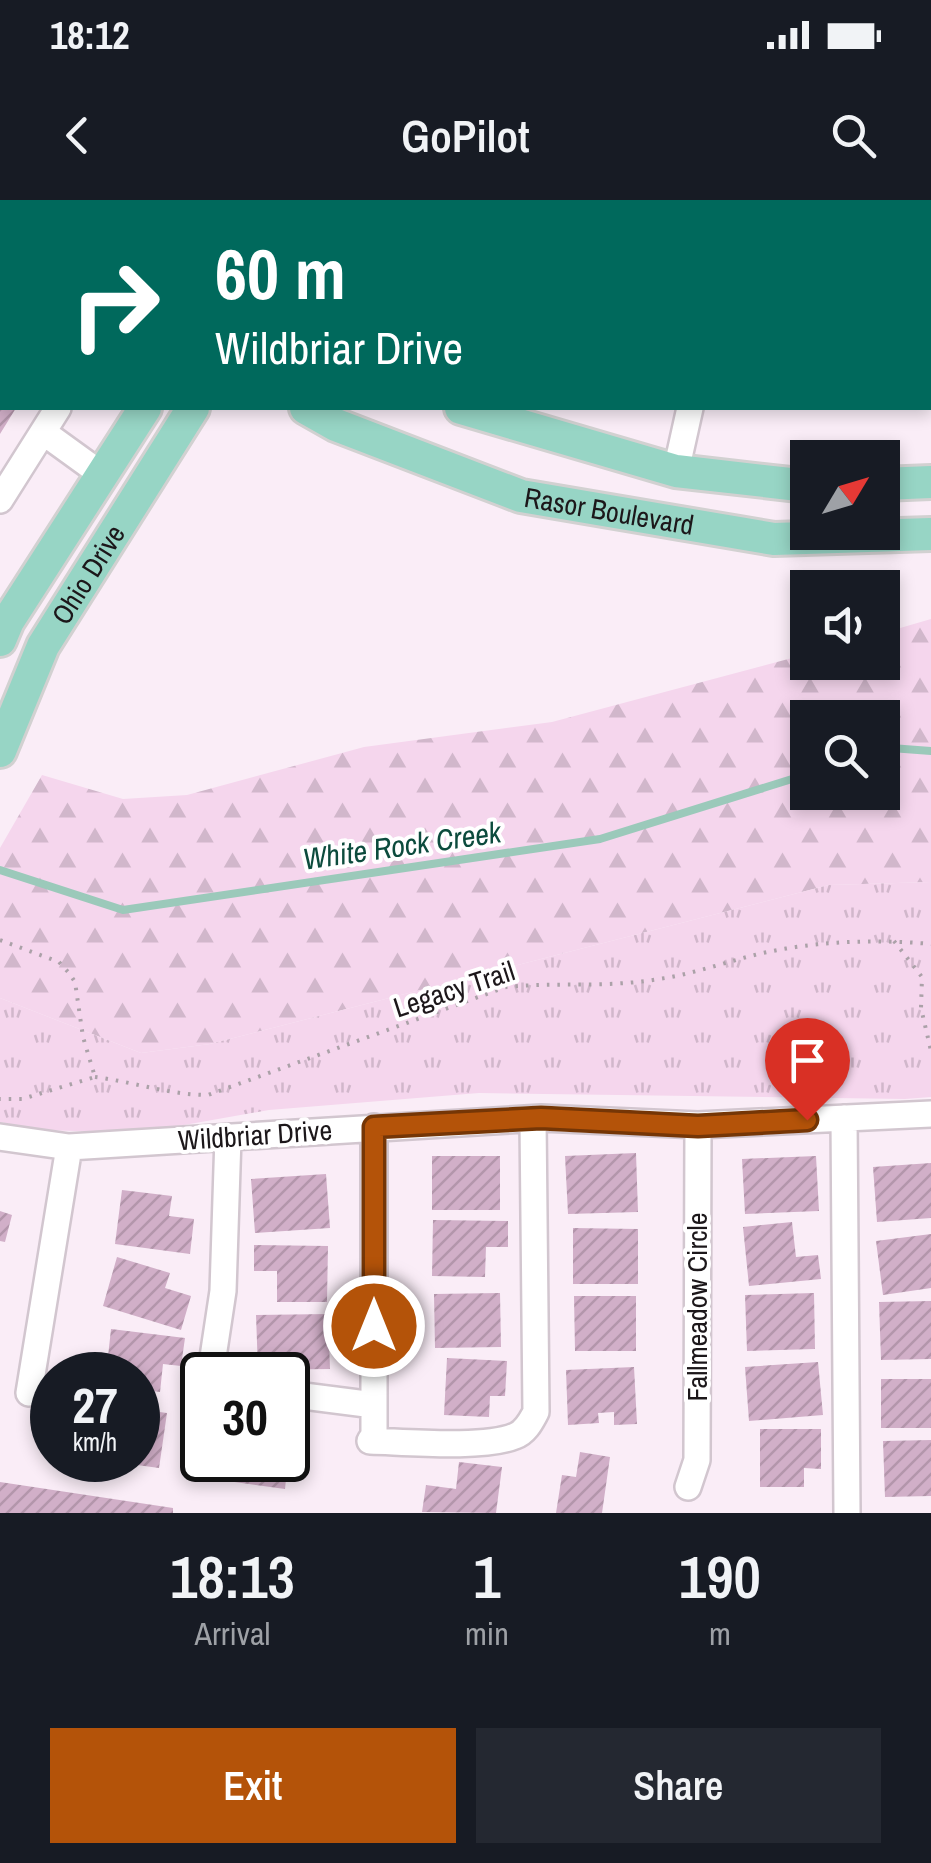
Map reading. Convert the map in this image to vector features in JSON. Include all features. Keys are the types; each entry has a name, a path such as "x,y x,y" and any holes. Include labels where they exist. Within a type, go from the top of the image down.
{"main road":[{"name":"Ohio Drive","path":"3,626 144,410"},
{"name":"Ohio Drive","path":"0,751 43,646 192,410"},
{"name":"Rasor Boulevard","path":"309,410 336,426 521,496 774,539 931,534"},
{"name":"Rasor Boulevard","path":"468,410 676,471 790,484"},
{"path":"667,521 676,471"},
{"path":"900,483 931,482"}],"street":[{"path":"0,500 57,410"},
{"path":"676,471 690,410"},
{"path":"43,432 101,474"},
{"path":"3,626 43,646"},
{"name":"Wildbriar Drive","path":"0,1137 69,1148 533,1119 698,1126 931,1114"},
{"path":"844,1118 847,1513"},
{"path":"374,1127 374,1435 370,1442 480,1442 516,1436 536,1412 533,1119"},
{"name":"Fallmeadow Circle","path":"688,1488 697,1460 698,1126"},
{"path":"214,1352 223,1291 228,1137"},
{"path":"29,1392 69,1148"},
{"path":"310,1397 374,1405"}],"path":[{"path":"0,940 59,962 70,973 95,1077"},
{"path":"894,940 922,977 921,1008 931,1051"},
{"name":"Legacy Trail","path":"0,1099 22,1099 95,1077 134,1082 178,1095 208,1095 506,986 660,980 810,944 894,940 931,944"},
{"path":"922,977 931,970"}],"green space":[{"path":"931,619 931,882 829,885 210,1044 141,1053 0,998 0,848 42,775 123,799 187,795 364,747 552,722 790,659 790,680 900,680 900,628"},
{"path":"931,882 931,1097 479,1093 269,1110 139,1133 42,1130 0,1122 0,998 141,1053 210,1044 829,885"}],"building":[{"path":"0,410 15,410 0,434"},
{"path":"636,1153 638,1212 568,1214 565,1156"},
{"path":"432,1156 500,1156 500,1210 432,1210"},
{"path":"816,1156 819,1211 745,1214 742,1159"},
{"path":"931,1163 931,1218 877,1222 873,1167"},
{"path":"326,1174 330,1228 255,1233 251,1179"},
{"path":"122,1190 172,1196 169,1216 194,1219 190,1254 115,1244"},
{"path":"0,1211 12,1215 5,1242 0,1241"},
{"path":"433,1220 508,1221 508,1247 486,1247 485,1277 432,1276"},
{"path":"792,1222 796,1257 818,1255 821,1279 749,1286 743,1227"},
{"path":"573,1228 638,1229 638,1284 573,1284"},
{"path":"931,1234 931,1288 883,1295 876,1241"},
{"path":"254,1245 328,1246 327,1302 277,1302 277,1271 254,1271"},
{"path":"117,1257 170,1273 165,1288 191,1296 181,1330 103,1306"},
{"path":"500,1293 501,1347 435,1348 434,1294"},
{"path":"814,1293 815,1349 747,1351 745,1295"},
{"path":"574,1296 636,1296 636,1351 575,1351"},
{"path":"931,1301 931,1359 881,1360 879,1302"},
{"path":"328,1314 330,1369 310,1369 310,1352 257,1352 256,1315"},
{"path":"111,1329 185,1338 180,1366 163,1364 160,1392 160,1352 108,1352"},
{"path":"447,1358 507,1361 505,1396 490,1396 489,1417 444,1415"},
{"path":"818,1362 823,1415 749,1421 745,1367"},
{"path":"634,1367 637,1424 614,1425 614,1412 598,1413 599,1423 568,1425 566,1370"},
{"path":"881,1379 931,1379 931,1428 881,1428"},
{"path":"160,1412 167,1413 160,1461"},
{"path":"760,1429 821,1429 821,1469 804,1468 804,1487 760,1487"},
{"path":"931,1440 931,1496 885,1497 883,1441"},
{"path":"580,1452 610,1457 602,1513 556,1513 562,1475 576,1477"},
{"path":"459,1462 502,1467 496,1513 422,1512 426,1485 456,1489"},
{"path":"0,1482 173,1508 173,1513 0,1513"},
{"path":"235,1482 286,1482 285,1489"}],"waterway":[{"name":"White Rock Creek","path":"900,749 931,751"},
{"name":"White Rock Creek","path":"0,870 123,910 600,839 790,780"}],"route":[{"path":"374,1326 374,1127 541,1118 698,1126 807,1120"}]}
